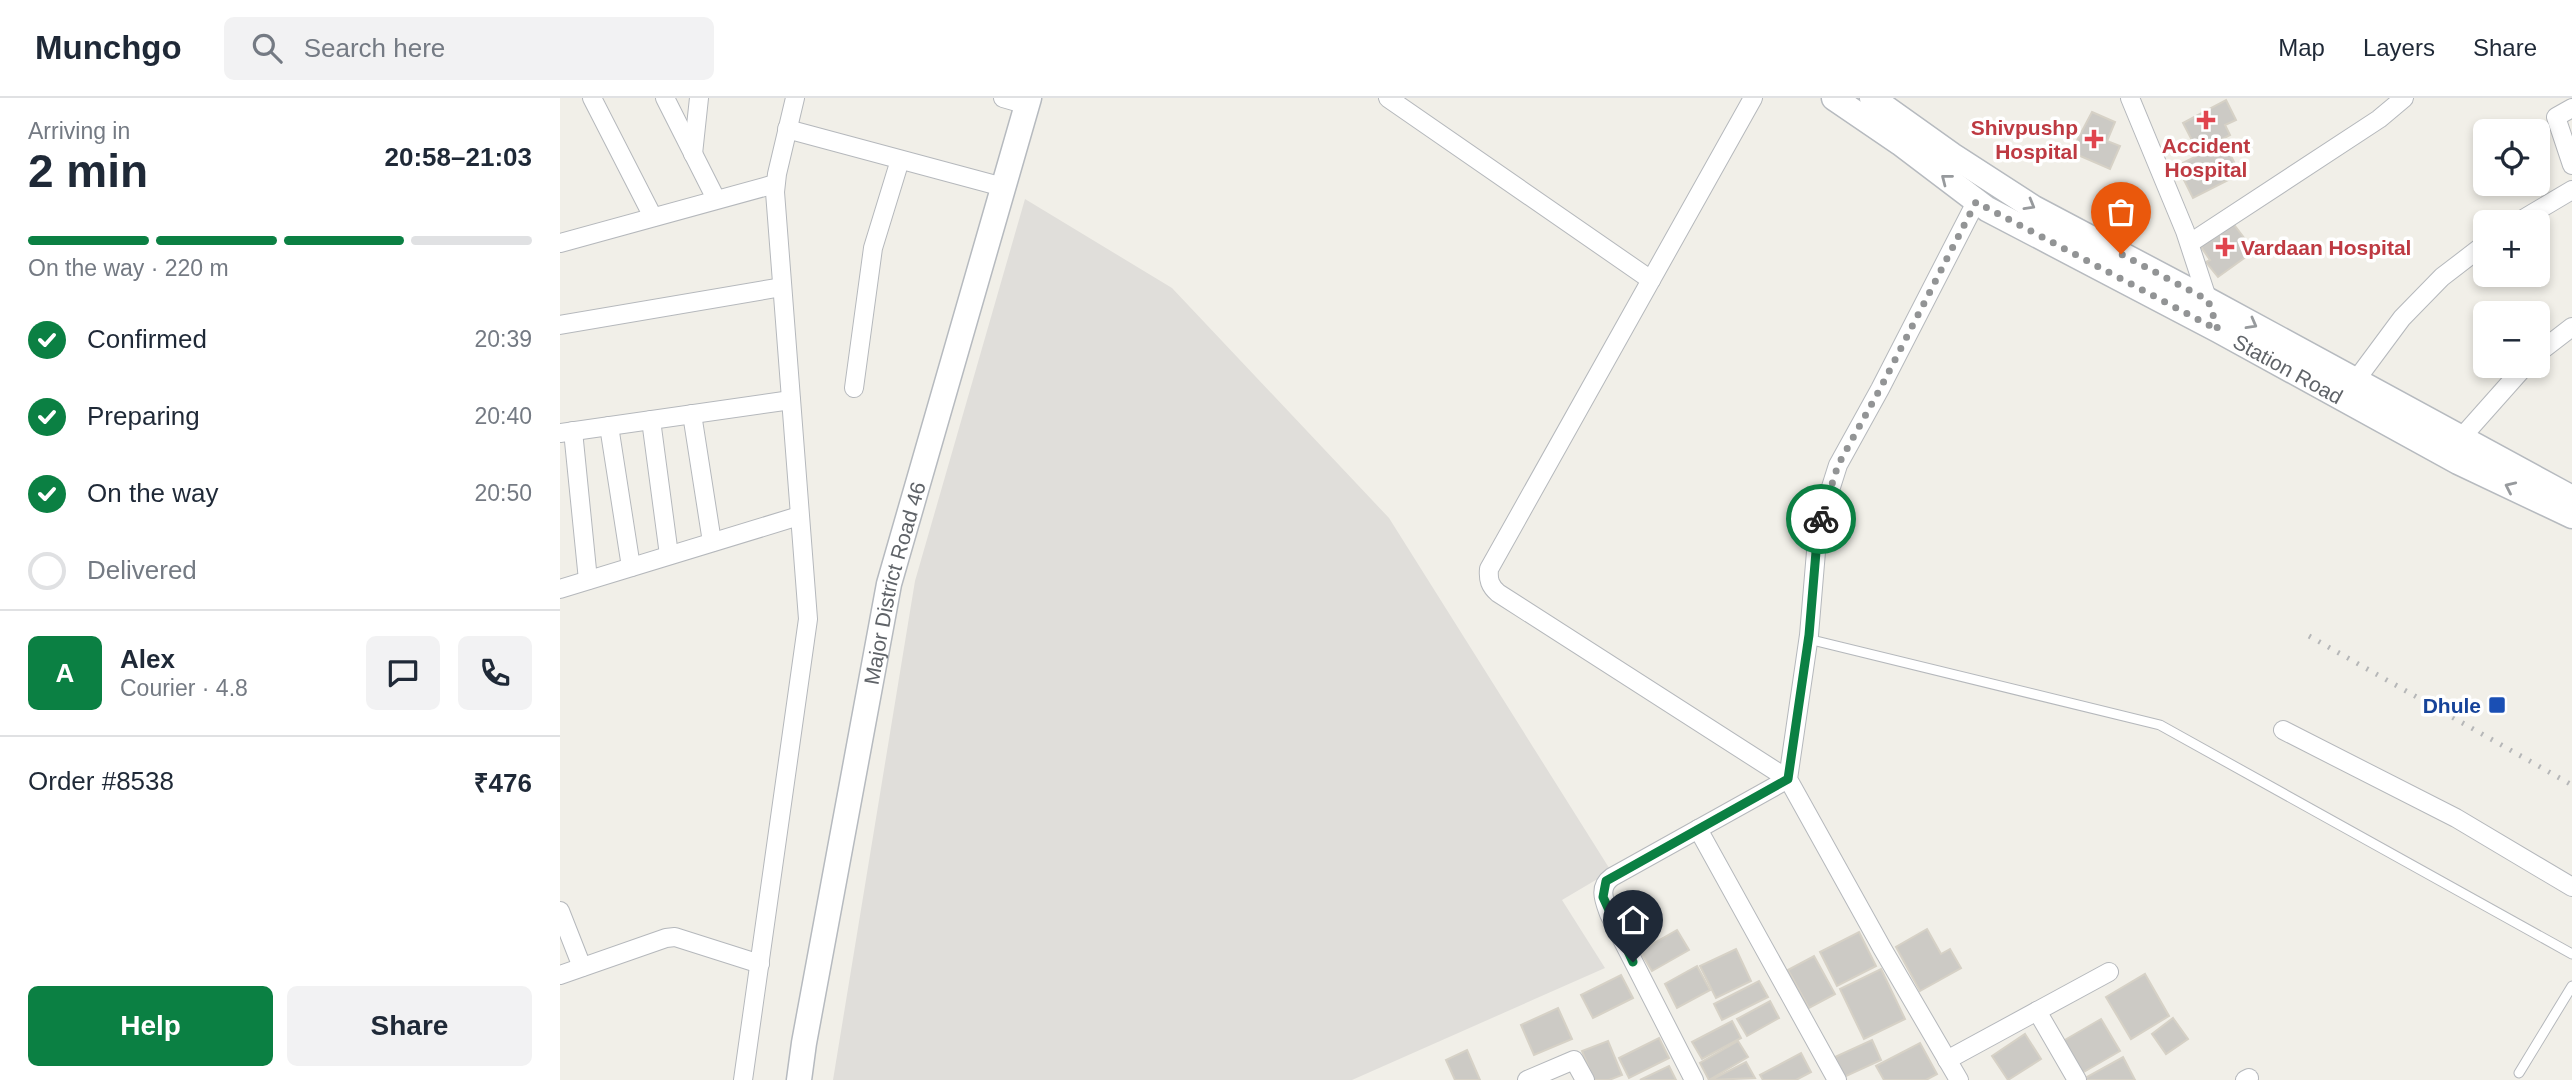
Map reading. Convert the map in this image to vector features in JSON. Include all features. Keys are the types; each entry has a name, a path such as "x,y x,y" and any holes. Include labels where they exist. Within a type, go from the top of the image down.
{"main road":[{"name":"Station Road","path":"1834,98 1900,143 1976,202 2218,330 2458,462 2570,497"},
{"name":"Station Road","path":"1872,98 2024,202 2570,497"},
{"name":"Major District Road 46","path":"799,1080 889,584 1003,187 1019,100"}],"street":[{"path":"592,98 653,217"},
{"path":"665,98 716,199"},
{"path":"693,154 699,98"},
{"path":"743,1080 808,619 775,184 795,98"},
{"path":"1388,98 1651,280"},
{"path":"1753,98 1489,569 1488,579 1498,593 1788,779 1959,1080"},
{"path":"2130,98 2190,243 2218,330"},
{"path":"2190,243 2379,119 2404,98"},
{"path":"2572,108 2556,117 2572,164"},
{"path":"787,129 1003,187"},
{"path":"854,388 873,248 900,160"},
{"path":"560,243 775,184"},
{"path":"2538,210 2572,190"},
{"path":"1788,779 1808,639 1818,528 1838,465 1976,202"},
{"path":"2356,380 2402,318 2442,277 2473,253"},
{"path":"560,325 782,288"},
{"path":"2550,344 2572,327"},
{"path":"2461,438 2514,378"},
{"path":"588,580 567,432 791,400"},
{"path":"691,414 712,542"},
{"path":"652,420 669,555"},
{"path":"609,426 631,567"},
{"path":"560,589 800,516"},
{"path":"2283,730 2456,818 2572,887"},
{"path":"1694,1080 1609,914 1603,889 1606,881 1612,877 1788,779"},
{"path":"1698,829 1837,1080"},
{"path":"560,911 583,967"},
{"path":"560,975 675,937 760,964"},
{"path":"1947,1060 2109,972"},
{"path":"2037,1011 2077,1080"},
{"path":"1527,1080 1574,1060 1585,1080"}],"lane":[{"path":"1808,639 2160,725 2572,954"},
{"path":"2519,1073 2572,986"}],"shaded area":[{"path":"1025,199 1172,288 1389,518 1611,871 1562,900 1605,968 1352,1080 833,1080 915,581"}],"building":[{"path":"2226,100 2236,120 2225,125 2230,135 2198,152 2183,123"},
{"path":"2092,112 2115,122 2107,141 2120,146 2110,169 2071,152"},
{"path":"2224,142 2240,174 2193,198 2177,166"},
{"path":"2229,218 2254,251 2218,277 2206,262 2210,260 2197,241"},
{"path":"1927,929 1941,954 1950,949 1961,968 1920,991 1896,947"},
{"path":"1677,930 1689,950 1652,971 1640,951"},
{"path":"1859,932 1876,966 1837,986 1820,952"},
{"path":"1736,949 1751,981 1716,998 1700,966"},
{"path":"1814,956 1835,994 1809,1008 1788,970"},
{"path":"1697,966 1710,990 1677,1008 1665,984"},
{"path":"1881,969 1905,1019 1864,1039 1840,989"},
{"path":"2145,974 2169,1016 2131,1039 2106,997"},
{"path":"1621,975 1633,998 1593,1018 1581,995"},
{"path":"1759,981 1768,997 1722,1020 1714,1004"},
{"path":"1770,1001 1779,1018 1747,1036 1737,1019"},
{"path":"1558,1008 1572,1039 1534,1055 1521,1025"},
{"path":"2173,1018 2188,1039 2166,1054 2152,1034"},
{"path":"2101,1019 2120,1051 2082,1073 2063,1041"},
{"path":"1732,1021 1741,1038 1702,1059 1692,1042"},
{"path":"2025,1034 2041,1059 2008,1080 1992,1056"},
{"path":"1659,1038 1669,1058 1629,1078 1619,1058"},
{"path":"1872,1040 1881,1060 1844,1077 1835,1057"},
{"path":"1608,1041 1622,1075 1609,1080 1594,1080 1582,1051"},
{"path":"1738,1041 1748,1057 1709,1080 1700,1063"},
{"path":"1920,1043 1937,1074 1926,1080 1884,1080 1876,1066"},
{"path":"1467,1050 1480,1080 1455,1080 1446,1060"},
{"path":"1801,1053 1811,1072 1796,1080 1763,1080 1760,1075"},
{"path":"2123,1057 2135,1080 2085,1080 2085,1078"},
{"path":"1746,1062 1755,1078 1711,1080"},
{"path":"1669,1066 1676,1080 1640,1080"}],"railway":[{"path":"2309,636 2572,785"}],"way so far":[{"path":"1821,519 1838,465 1976,202 2218,330 2208,300 2121,254"}],"place":[{"name":"Accident Hospital","path":"2206,120"},
{"name":"Shivpushp Hospital","path":"2094,139"},
{"name":"Vardaan Hospital","path":"2225,247"},
{"name":"Dhule","path":"2497,705"}],"route":[{"path":"1633,962 1603,897 1606,881 1788,779 1809,635 1821,519"}]}
